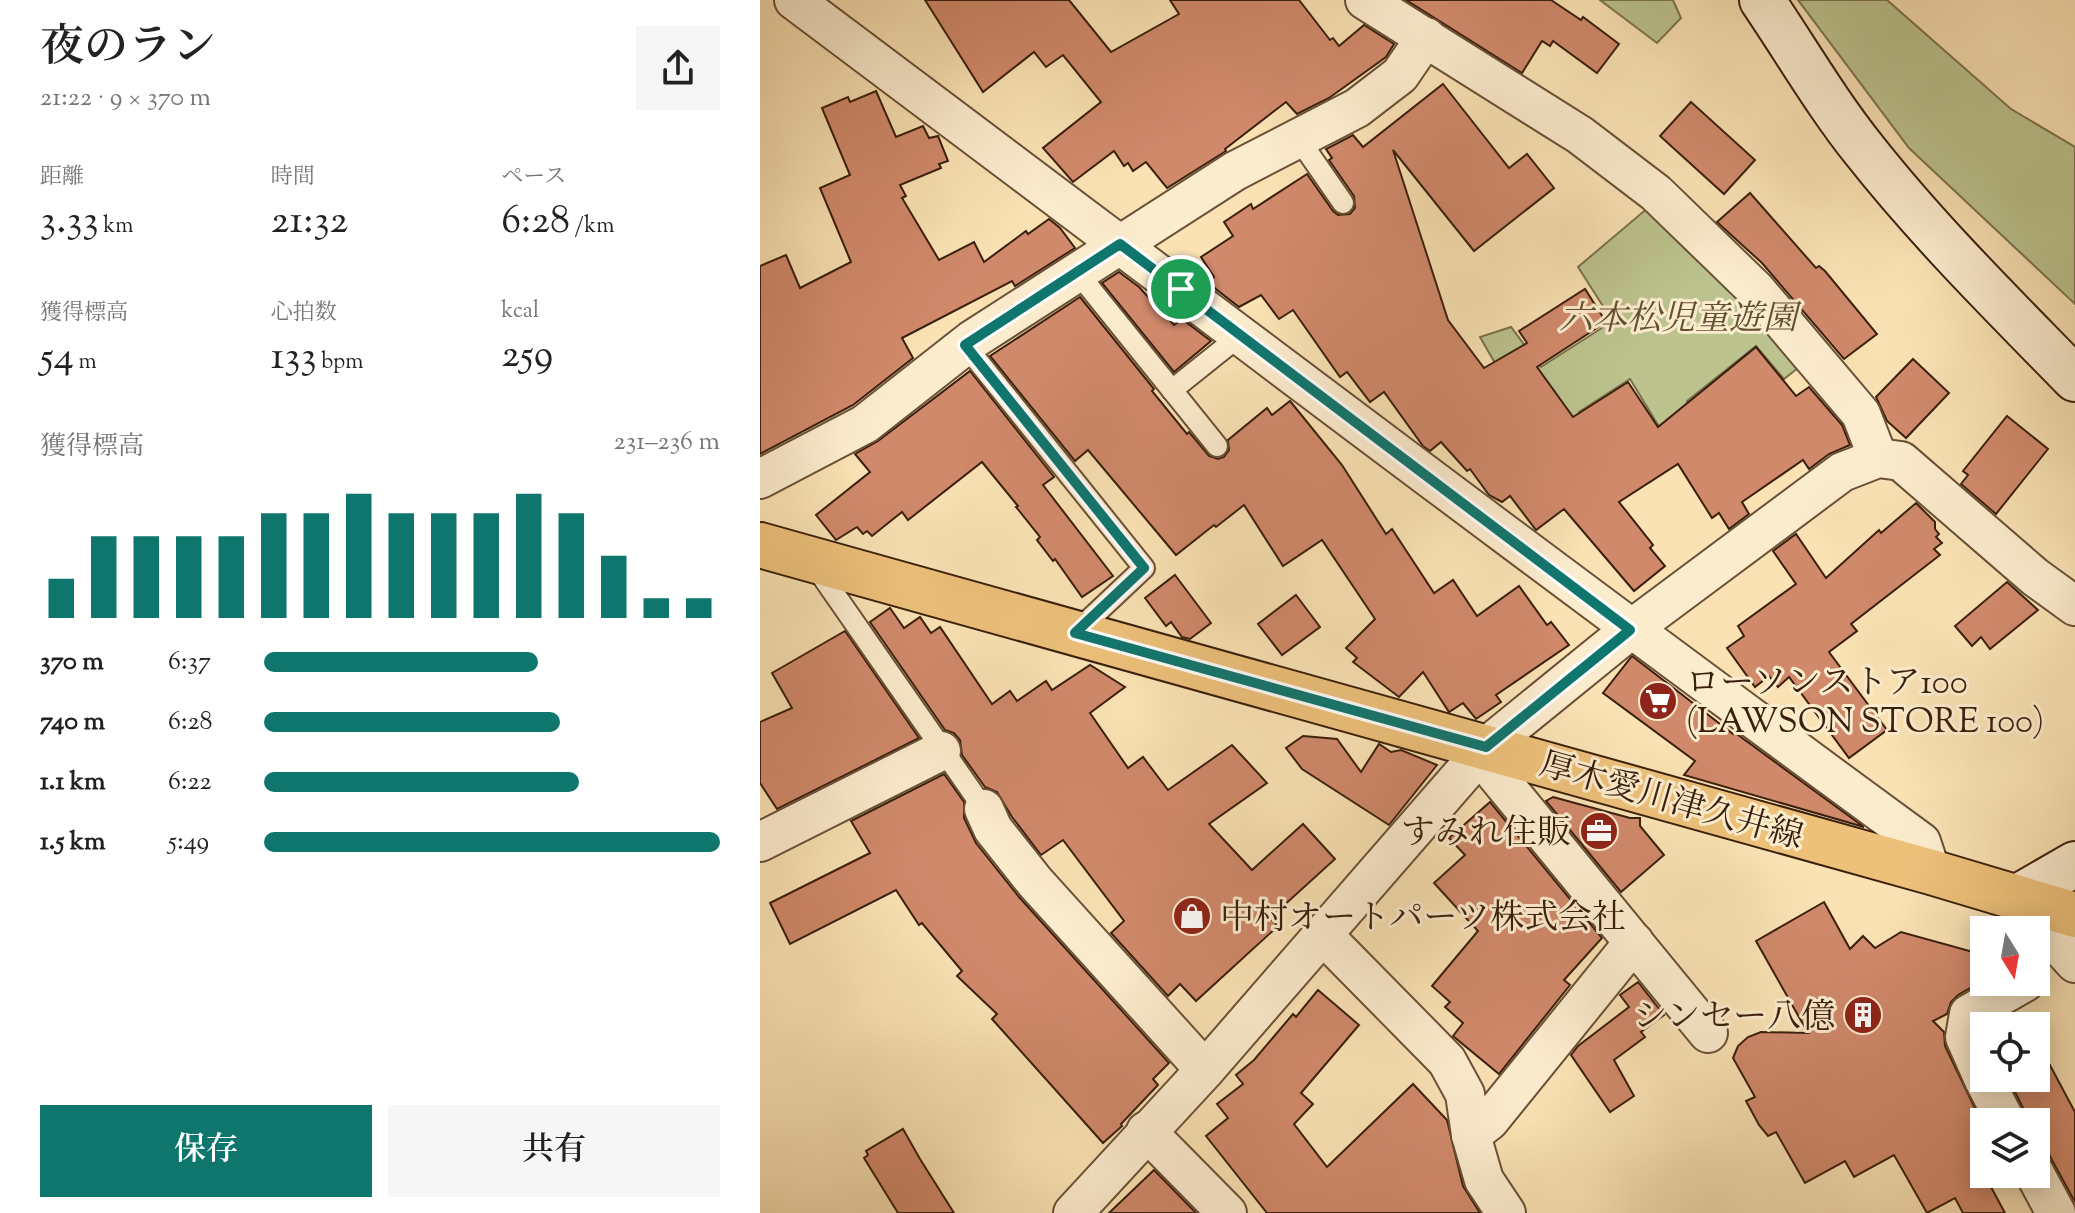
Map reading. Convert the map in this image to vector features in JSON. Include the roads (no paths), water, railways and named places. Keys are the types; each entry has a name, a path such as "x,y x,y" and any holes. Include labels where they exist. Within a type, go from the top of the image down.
{"main road":[{"name":"厚木愛川津久井線","path":"760,545 1483,751 1931,872 2075,915"}],"street":[{"path":"794,0 1242,334 1630,630 1921,842 1931,872"},
{"path":"1365,0 1580,135 1656,193 1756,290 1861,414 1878,458"},
{"path":"1762,0 1862,147 1897,191 1951,252 2075,379"},
{"path":"760,479 865,424 965,345 1235,171 1357,108 1400,75 1426,37"},
{"path":"1073,1213 1205,1070 1483,751 1630,630 1842,472 1878,458 1901,461 2035,577 2075,606"},
{"path":"760,842 941,751"},
{"path":"1483,751 1708,1033"},
{"path":"984,809 993,829 1035,882 1205,1070"},
{"path":"2059,966 2016,898 2075,864"},
{"path":"1322,934 1447,1061 1465,1094 1471,1135 1484,1180 1506,1213"},
{"path":"1471,1135 1489,1121 1634,942"},
{"path":"1999,1108 1965,1037 1969,1014 2000,996"},
{"path":"1146,1131 1227,1213"},
{"path":"2043,1188 2056,1213"}],"lane":[{"path":"1298,138 1343,203"},
{"path":"1077,272 1217,446"},
{"path":"1172,390 1242,334"},
{"path":"965,345 1144,568 1075,633"},
{"path":"811,560 984,809"}],"place":[{"name":"ローソンストア100 (LAWSON STORE 100)","path":"1658,701"},
{"name":"すみれ住販","path":"1599,831"},
{"name":"中村オートパーツ株式会社","path":"1192,916"},
{"name":"シンセー八億","path":"1863,1015"}],"park label":[{"name":"六本松児童遊園","path":"1678,317"}]}
